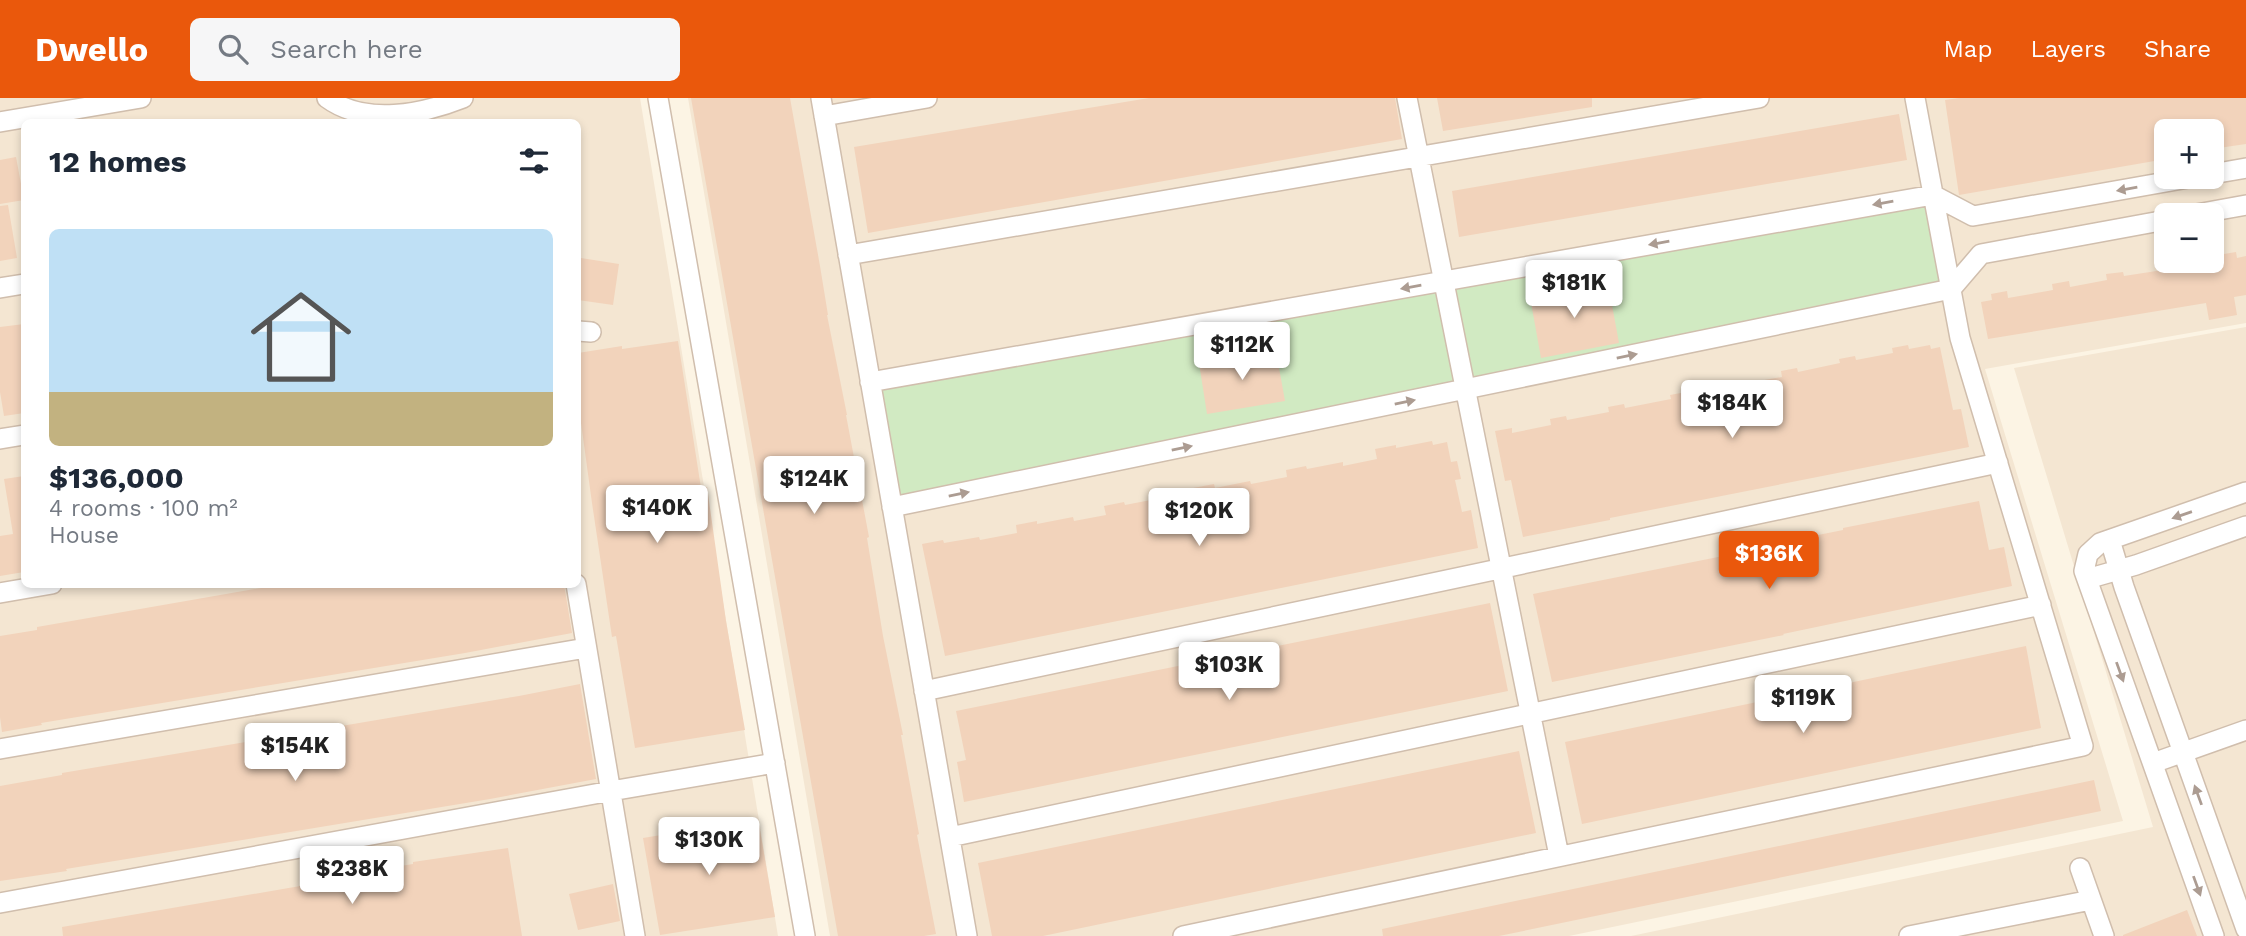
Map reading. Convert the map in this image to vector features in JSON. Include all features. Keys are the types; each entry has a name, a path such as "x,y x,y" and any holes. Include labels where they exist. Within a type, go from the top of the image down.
{"street":[{"path":"0,122 141,98"},
{"path":"327,98 360,113 388,114 441,107 463,98"},
{"path":"658,98 805,936"},
{"path":"927,98 822,107 967,936"},
{"path":"1407,98 1559,856"},
{"path":"848,255 1759,98"},
{"path":"1183,936 2083,746 1960,338 1915,98"},
{"path":"2224,172 2246,167"},
{"path":"870,382 1933,195 1973,216 2154,184"},
{"path":"2224,209 2246,205"},
{"path":"892,507 1951,289 1981,254 2154,222"},
{"path":"0,288 21,284"},
{"path":"0,439 21,436"},
{"path":"924,691 1998,463"},
{"path":"2087,579 2244,526 2238,495 2100,543 2088,554 2084,571 2214,936"},
{"path":"2110,540 2246,929"},
{"path":"0,593 29,588"},
{"path":"577,588 635,936"},
{"path":"950,837 2041,605"},
{"path":"0,749 586,648"},
{"path":"2153,763 2246,730"},
{"path":"0,903 775,763"},
{"path":"2080,868 2104,936"},
{"path":"1909,936 2091,900"}],"shaded area":[{"path":"0,98 640,98 778,936 0,936"},
{"path":"688,98 2246,98 2246,323 1985,369 2123,821 1569,936 830,936"},
{"path":"2246,327 2246,936 1631,936 2153,827 2014,368"}],"green space":[{"path":"1933,195 1951,289 892,507 870,382"}],"building":[{"path":"691,98 790,98 869,537 867,538 883,636 903,735 919,834 917,835 936,934 838,936"},
{"path":"1149,98 1395,98 1402,139 868,233 854,147"},
{"path":"1437,98 1592,98 1592,107 1443,131"},
{"path":"2246,98 2246,144 2224,147 2224,119 2154,119 2154,161 1959,195 1945,100"},
{"path":"1899,114 1907,160 1459,237 1452,191"},
{"path":"16,157 21,200 0,204 0,160"},
{"path":"8,205 17,258 0,261 0,206"},
{"path":"2236,252 2237,258 2246,256 2246,295 2234,297 2237,315 2209,320 2206,303 1988,339 1981,302 1992,300 1991,294 2007,291 2008,298 2053,290 2052,284 2069,281 2070,287 2107,280 2106,274 2123,272 2124,276 2154,271 2224,273 2224,254"},
{"path":"581,258 619,264 613,305 581,300"},
{"path":"1608,283 1619,343 1541,358 1530,297"},
{"path":"21,324 21,413 4,416 0,392 0,327"},
{"path":"678,341 701,488 707,487 745,730 635,748 616,636 612,637 581,423 581,353 622,346 622,349"},
{"path":"1908,345 1909,349 1930,345 1931,349 1940,347 1953,410 1961,409 1969,447 1523,537 1511,480 1505,481 1495,431 1512,428 1512,433 1551,425 1550,419 1566,416 1567,420 1609,412 1608,407 1624,404 1625,408 1671,399 1670,395 1686,392 1687,396 1726,388 1725,383 1741,380 1741,384 1782,377 1781,371 1797,368 1798,372 1840,363 1839,359 1855,356 1856,360 1893,353 1892,348"},
{"path":"1276,351 1285,401 1207,414 1199,363"},
{"path":"1432,441 1433,445 1447,442 1451,462 1457,461 1461,479 1455,480 1462,512 1471,510 1478,548 945,656 922,544 979,537 980,540 1017,533 1016,525 1073,517 1074,521 1106,515 1104,506 1161,498 1162,502 1195,495 1193,488 1214,484 1215,488 1250,481 1251,484 1287,477 1286,470 1306,466 1307,469 1343,462 1343,466 1377,459 1375,449"},
{"path":"21,476 21,572 0,576 0,536 13,534 4,479"},
{"path":"1979,501 1989,550 2004,547 2012,586 1552,682 1533,594"},
{"path":"261,588 565,588 572,633 41,723 42,725 2,732 0,636 37,630 37,627"},
{"path":"1490,603 1508,691 964,802 957,762 966,760 956,711"},
{"path":"2026,646 2041,728 1582,824 1565,742"},
{"path":"580,684 596,779 0,881 0,786"},
{"path":"1519,751 1536,833 1043,936 992,936 978,863"},
{"path":"2094,780 2101,811 1499,936 1383,936 1382,929"},
{"path":"758,819 775,917 660,935 643,838"},
{"path":"508,848 522,936 63,936 62,927 358,876 357,873 413,862"},
{"path":"613,884 620,921 578,930 569,894"},
{"path":"2187,910 2197,936 2123,936 2123,935"}]}
